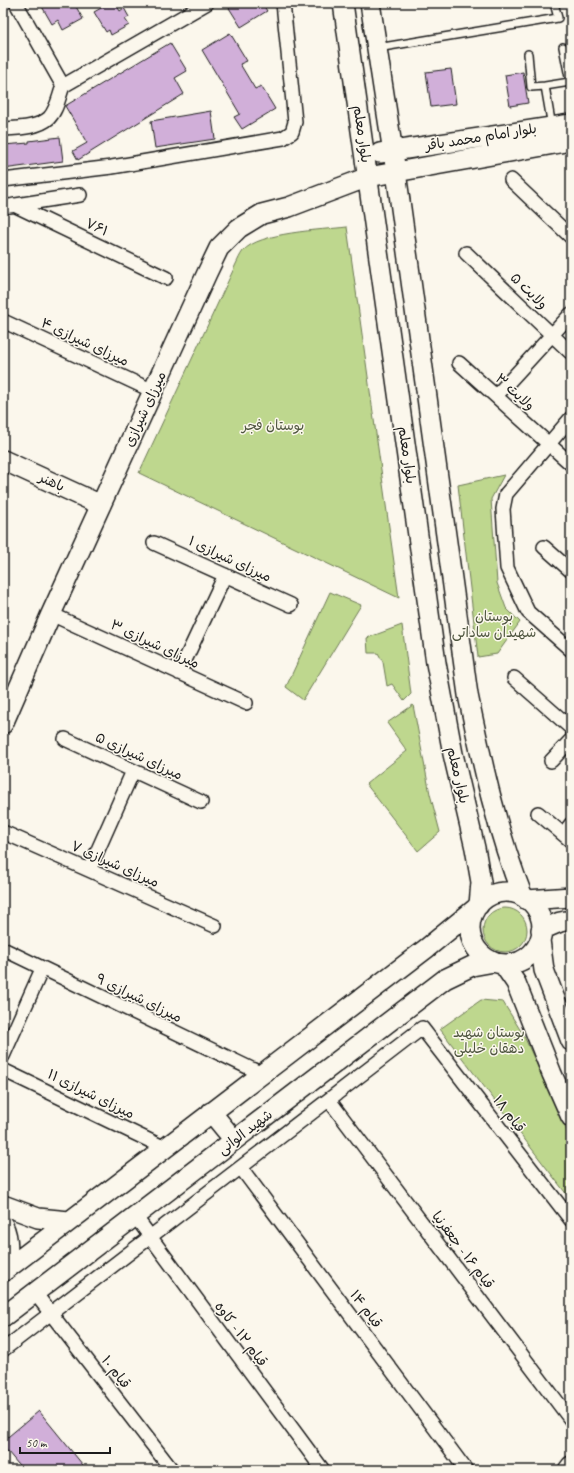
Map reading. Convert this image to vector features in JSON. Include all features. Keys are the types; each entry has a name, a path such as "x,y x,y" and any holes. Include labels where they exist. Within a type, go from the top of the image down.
{"street":[{"path":"16,3 63,86"},
{"path":"3,129 32,127 49,118 57,104 63,86 206,3"},
{"path":"3,180 112,167 283,138 292,132 295,122 282,3"},
{"name":"بلوار معلم","path":"343,3 436,663 453,754 476,848 481,882 477,906"},
{"name":"بلوار معلم","path":"370,3 396,172 468,695 479,748 503,841 512,871 525,899"},
{"name":"بلوار امام محمد باقر","path":"365,155 571,124"},
{"name":"بلوار امام محمد باقر","path":"368,177 571,141"},
{"name":"میرزای شیرازی","path":"3,724 51,614 220,248 238,228 262,214 289,207 368,177"},
{"path":"511,180 571,237"},
{"path":"8,206 80,195"},
{"name":"۷۶۱","path":"8,206 166,278"},
{"name":"ولایت ۵","path":"466,253 570,352"},
{"path":"496,396 571,314"},
{"name":"میرزای شیرازی ۴","path":"3,322 153,391"},
{"name":"ولایت ۳","path":"460,363 571,464"},
{"path":"571,418 506,494 503,509 507,568 528,612 571,650"},
{"name":"باهنر","path":"3,460 101,505"},
{"name":"میرزای شیرازی ۱","path":"154,542 291,605"},
{"path":"544,547 571,571"},
{"path":"179,673 225,575"},
{"name":"میرزای شیرازی ۳","path":"51,614 246,703"},
{"path":"514,678 570,724"},
{"name":"میرزای شیرازی ۵","path":"65,739 200,802"},
{"path":"551,761 571,740"},
{"path":"89,870 133,770"},
{"path":"538,813 568,833"},
{"name":"میرزای شیرازی ۷","path":"3,832 215,926"},
{"path":"4,1271 427,948 489,896 508,892 525,899 532,904 538,912 541,921 540,935 544,970 571,1042"},
{"path":"525,899 571,898"},
{"path":"477,906 470,926 472,940 479,952 486,958 499,963 517,962 529,955 536,948 540,935 560,922 571,920"},
{"name":"میرزای شیرازی ۹","path":"3,949 262,1074"},
{"path":"499,963 516,983 552,1074 571,1117"},
{"name":"شهید الوانی","path":"3,1317 445,979 472,966 499,963"},
{"path":"3,1056 42,969"},
{"name":"قیام ۱۸","path":"329,1100 422,1028 571,1220"},
{"name":"میرزای شیرازی ۱۱","path":"3,1070 165,1148"},
{"path":"3,1350 329,1100"},
{"name":"قیام ۱۶ - جعفرنیا","path":"329,1100 571,1420"},
{"path":"211,1112 234,1140"},
{"name":"قیام ۱۴","path":"240,1168 466,1470"},
{"path":"3,1205 38,1218 70,1221"},
{"name":"قیام ۱۲ - کاوه","path":"134,1216 323,1470"},
{"path":"3,1225 7,1232 9,1251 4,1271"},
{"name":"قیام ۱۰","path":"34,1293 172,1470"},
{"path":"568,1470 571,1466"}],"lane":[{"path":"377,48 558,18 554,3"},
{"path":"528,54 531,86 545,86 570,82 564,47"},
{"path":"545,86 552,127"}],"green space":[{"name":"بوستان فجر","path":"347,227 399,598 139,473 243,251 262,240 276,236"},
{"name":"بوستان شهیدان ساداتی","path":"504,475 491,499 497,583 506,608 520,622 497,654 478,657 458,485"},
{"path":"330,592 361,605 303,700 286,687"},
{"path":"402,625 411,694 404,701 392,684 387,686 383,662 378,653 368,653 367,638"},
{"path":"413,705 430,794 440,832 418,851 366,784 407,751 387,723"},
{"path":"501,908 509,908 521,914 527,926 527,934 521,946 509,952 501,952 489,946 483,934 483,926 489,914"},
{"name":"بوستان شهید دهقان خلیلی","path":"481,1000 503,1002 524,1036 571,1140 571,1200 440,1029"}],"building":[{"path":"40,3 74,3 83,19 63,30 58,20 52,24"},
{"path":"110,3 115,3 120,11 124,8 129,17 125,19 129,25 111,35 109,30 106,32 94,12"},
{"path":"226,3 262,3 267,11 241,27"},
{"path":"230,33 247,61 240,64 255,89 261,86 275,109 242,129 234,117 240,114 202,50"},
{"path":"170,43 187,71 175,78 184,94 78,160 73,151 87,143 65,106"},
{"path":"451,69 456,104 431,107 426,72"},
{"path":"523,72 528,103 510,106 505,75"},
{"path":"211,111 215,139 155,148 151,121"},
{"path":"60,137 63,161 3,169 3,145 29,143 29,141"},
{"path":"39,1411 87,1470 23,1470 3,1446 3,1441"}]}
